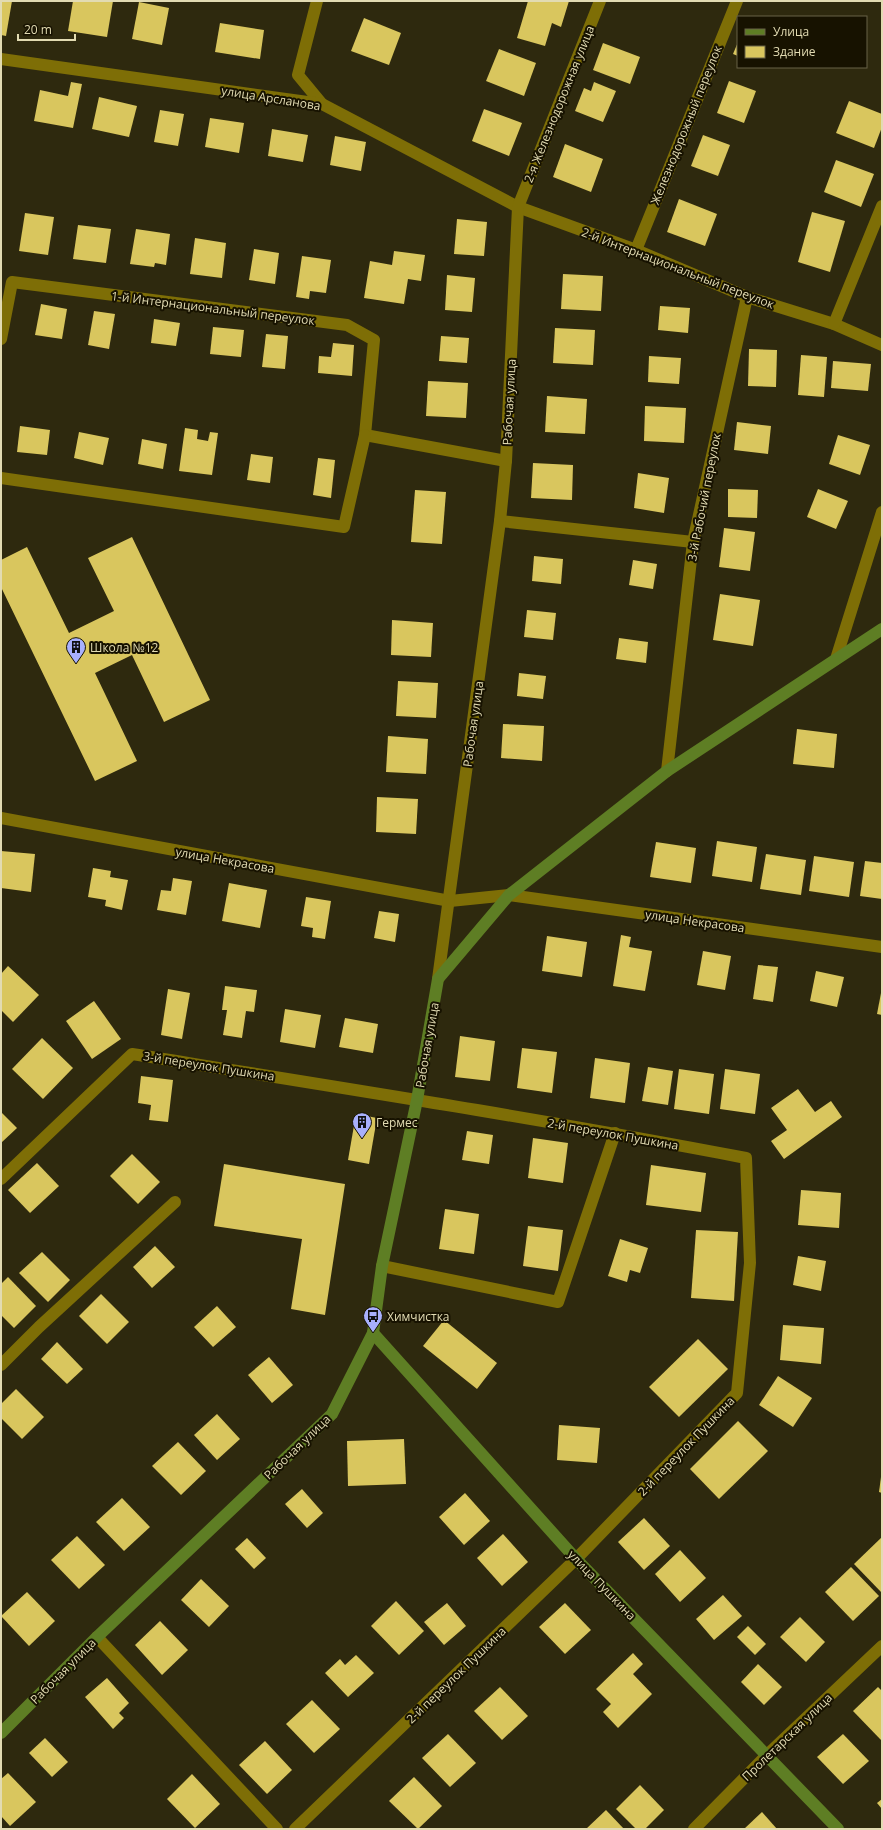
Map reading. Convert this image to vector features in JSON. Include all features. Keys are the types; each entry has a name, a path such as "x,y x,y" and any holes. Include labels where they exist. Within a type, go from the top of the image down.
{"street":[{"path":"317,1 298,75 322,104"},
{"name":"2-я Железнодорожная улица","path":"518,207 600,1"},
{"name":"Железнодорожный переулок","path":"636,250 737,1"},
{"name":"улица Арсланова","path":"1,59 322,104 518,207"},
{"path":"834,324 882,206"},
{"name":"2-й Интернациональный переулок","path":"518,207 636,250 748,298 834,324 882,345"},
{"name":"Рабочая улица","path":"1,1733 96,1637 332,1414 373,1333 382,1266 418,1100 438,979 450,901 500,521 506,461 518,207"},
{"name":"1-й Интернациональный переулок","path":"1,339 12,282 347,325 374,340 365,435 344,527 1,478"},
{"name":"3-й Рабочий переулок","path":"667,771 693,542 748,298"},
{"path":"365,435 506,461"},
{"path":"836,659 882,512"},
{"path":"500,521 693,542"},
{"path":"438,979 509,895 667,771 882,629"},
{"name":"улица Некрасова","path":"1,818 450,901 509,895 882,947"},
{"name":"3-й переулок Пушкина","path":"1,1179 132,1054 418,1100"},
{"name":"2-й переулок Пушкина","path":"295,1829 576,1559 737,1394 750,1263 746,1158 615,1133 418,1100"},
{"path":"382,1266 558,1302 615,1133"},
{"path":"1,1365 39,1327 175,1202"},
{"name":"улица Пушкина","path":"373,1333 576,1559 838,1829"},
{"path":"96,1637 277,1829"},
{"name":"Пролетарская улица","path":"694,1829 766,1756 882,1646"}],"building":[{"path":"1,1 12,1 6,36 1,35"},
{"path":"73,1 113,1 107,37 68,31"},
{"path":"528,1 569,1 561,27 552,23 545,46 517,38"},
{"path":"139,2 169,8 162,45 132,39"},
{"path":"364,18 401,33 389,65 351,51"},
{"path":"220,23 264,30 260,59 215,52"},
{"path":"603,43 640,57 630,84 593,70"},
{"path":"737,44 737,56 733,54"},
{"path":"499,49 536,63 524,96 486,81"},
{"path":"729,81 756,91 744,123 717,113"},
{"path":"71,82 82,84 73,128 34,121 40,90 68,96"},
{"path":"594,82 616,91 603,122 575,111 584,88 591,91"},
{"path":"99,97 137,106 129,137 92,129"},
{"path":"849,101 882,114 882,127 874,148 836,133"},
{"path":"484,109 522,123 509,156 472,141"},
{"path":"160,110 184,114 178,146 154,142"},
{"path":"210,118 244,123 239,153 205,147"},
{"path":"272,129 308,135 303,162 268,156"},
{"path":"703,135 730,145 718,176 691,166"},
{"path":"335,136 366,142 361,171 330,165"},
{"path":"565,144 603,159 591,192 553,177"},
{"path":"836,160 874,174 861,207 824,192"},
{"path":"679,199 717,214 705,246 667,232"},
{"path":"812,212 845,221 830,272 798,262"},
{"path":"25,213 54,217 48,255 19,251"},
{"path":"457,219 487,222 484,256 454,254"},
{"path":"78,225 111,229 106,263 73,259"},
{"path":"136,229 170,234 166,265 155,263 154,267 130,264"},
{"path":"195,238 226,243 222,278 190,274"},
{"path":"254,249 279,253 275,284 249,280"},
{"path":"394,251 425,255 421,281 408,279 404,304 364,298 370,261 392,265"},
{"path":"302,256 331,260 326,293 310,291 309,299 296,297"},
{"path":"563,274 603,276 601,311 561,309"},
{"path":"447,275 475,278 472,312 445,310"},
{"path":"41,304 67,309 62,339 35,335"},
{"path":"660,306 690,308 688,333 658,330"},
{"path":"94,311 115,314 109,349 88,345"},
{"path":"154,319 180,323 176,346 151,343"},
{"path":"213,327 244,330 241,357 210,354"},
{"path":"555,328 595,330 593,365 553,363"},
{"path":"266,334 288,336 285,369 262,367"},
{"path":"441,336 469,338 467,363 439,361"},
{"path":"333,343 354,345 352,376 318,373 319,356 331,357"},
{"path":"749,349 777,350 776,387 748,386"},
{"path":"801,355 827,357 824,397 798,395"},
{"path":"649,356 681,358 679,384 648,382"},
{"path":"833,361 871,364 868,391 831,388"},
{"path":"428,381 468,383 466,418 426,416"},
{"path":"547,396 587,399 585,434 545,432"},
{"path":"645,406 686,408 684,443 644,441"},
{"path":"737,422 771,426 768,454 734,450"},
{"path":"20,426 50,430 47,455 17,452"},
{"path":"185,428 198,430 197,439 208,441 210,432 218,433 212,475 179,471"},
{"path":"79,432 109,438 103,465 74,458"},
{"path":"838,435 870,445 860,475 829,464"},
{"path":"142,439 167,444 163,469 138,464"},
{"path":"251,454 273,457 270,483 247,480"},
{"path":"318,458 335,460 331,498 313,495"},
{"path":"533,463 573,465 572,500 531,498"},
{"path":"638,473 669,478 664,513 634,508"},
{"path":"728,489 758,490 757,518 728,517"},
{"path":"818,489 848,501 836,529 807,517"},
{"path":"415,490 446,492 442,544 411,542"},
{"path":"724,528 755,532 750,571 719,567"},
{"name":"Школа №12","path":"132,537 210,700 164,722 132,655 95,673 137,761 95,781 1,587 1,560 27,547 69,633 114,611 88,558"},
{"path":"534,556 563,559 561,584 532,581"},
{"path":"633,560 657,564 653,589 629,585"},
{"path":"720,594 760,600 753,646 713,640"},
{"path":"527,610 556,613 553,640 524,637"},
{"path":"392,620 433,623 431,657 391,655"},
{"path":"619,638 648,642 646,663 616,659"},
{"path":"519,673 546,676 543,699 517,696"},
{"path":"398,681 438,683 436,718 396,716"},
{"path":"503,724 544,726 542,761 501,758"},
{"path":"797,729 837,734 834,768 793,764"},
{"path":"388,736 428,739 426,774 386,772"},
{"path":"377,797 418,799 416,834 376,832"},
{"path":"717,841 757,847 752,882 712,876"},
{"path":"656,842 696,848 691,883 650,877"},
{"path":"1,851 35,854 31,892 1,888"},
{"path":"766,854 806,860 801,895 760,889"},
{"path":"814,856 854,862 849,897 809,891"},
{"path":"865,861 882,863 882,899 860,896"},
{"path":"93,868 111,871 110,877 128,880 122,910 105,906 106,900 88,897"},
{"path":"173,878 192,881 186,915 157,910 161,890 171,891"},
{"path":"229,883 267,890 260,928 222,921"},
{"path":"306,897 331,901 325,939 312,937 313,928 301,926"},
{"path":"379,911 399,914 395,942 374,938"},
{"path":"621,935 631,937 629,947 652,951 645,991 613,986"},
{"path":"547,936 587,942 582,977 542,971"},
{"path":"703,951 731,956 725,990 697,985"},
{"path":"758,965 778,967 773,1002 753,999"},
{"path":"8,966 39,995 13,1022 1,1010 1,974"},
{"path":"816,971 844,977 837,1007 810,1001"},
{"path":"225,986 257,990 254,1012 246,1011 242,1038 223,1035 227,1010 222,1010"},
{"path":"168,989 190,993 182,1039 161,1035"},
{"path":"882,993 882,1015 877,1014"},
{"path":"94,1001 121,1039 92,1059 66,1021"},
{"path":"285,1009 321,1015 315,1048 280,1042"},
{"path":"345,1018 378,1024 373,1053 339,1047"},
{"path":"460,1036 495,1041 490,1081 455,1077"},
{"path":"42,1038 73,1068 43,1099 12,1069"},
{"path":"522,1048 557,1052 552,1093 517,1088"},
{"path":"595,1058 630,1063 625,1103 590,1098"},
{"path":"648,1067 673,1071 668,1105 642,1101"},
{"path":"679,1069 714,1074 709,1114 674,1109"},
{"path":"725,1069 760,1074 755,1114 720,1109"},
{"path":"141,1076 173,1080 168,1122 149,1120 151,1105 138,1103"},
{"path":"798,1089 815,1112 831,1101 842,1117 784,1159 771,1141 787,1130 771,1108"},
{"path":"1,1112 17,1128 1,1143"},
{"name":"Гермес","path":"356,1114 377,1118 369,1164 348,1160"},
{"path":"467,1131 493,1135 489,1164 462,1160"},
{"path":"533,1138 568,1143 563,1183 528,1178"},
{"path":"132,1154 160,1182 138,1204 110,1176"},
{"path":"37,1163 59,1186 30,1213 8,1190"},
{"path":"224,1164 345,1184 325,1315 291,1309 302,1239 214,1226"},
{"path":"651,1165 706,1173 701,1212 646,1205"},
{"path":"801,1190 841,1193 839,1228 798,1225"},
{"path":"445,1209 479,1214 474,1254 439,1249"},
{"path":"528,1226 563,1230 558,1271 523,1266"},
{"path":"696,1230 738,1232 734,1301 691,1298"},
{"path":"620,1239 648,1248 640,1273 630,1270 627,1282 608,1276"},
{"path":"155,1246 175,1267 152,1288 133,1267"},
{"path":"42,1252 70,1280 48,1302 19,1273"},
{"path":"798,1256 826,1261 821,1291 793,1285"},
{"path":"8,1277 36,1306 14,1328 1,1315 1,1284"},
{"path":"101,1294 129,1322 107,1344 79,1316"},
{"path":"217,1306 236,1327 213,1347 194,1327"},
{"path":"444,1320 497,1363 477,1389 423,1346"},
{"path":"783,1325 824,1328 821,1364 780,1360"},
{"path":"698,1339 728,1369 679,1417 649,1387"},
{"path":"57,1342 83,1369 67,1384 41,1359"},
{"path":"269,1357 293,1385 272,1403 248,1375"},
{"path":"778,1376 812,1398 793,1427 759,1405"},
{"path":"16,1389 44,1417 22,1439 1,1418 1,1404"},
{"path":"217,1414 240,1439 217,1460 194,1435"},
{"path":"738,1421 768,1451 719,1499 690,1469"},
{"path":"559,1425 600,1428 597,1463 557,1460"},
{"path":"404,1439 406,1484 348,1486 347,1441"},
{"path":"178,1442 206,1471 181,1495 152,1466"},
{"path":"881,1477 882,1478 882,1493 879,1492"},
{"path":"302,1489 323,1513 307,1528 285,1504"},
{"path":"465,1493 490,1521 464,1545 439,1517"},
{"path":"122,1498 150,1527 124,1551 96,1522"},
{"path":"644,1518 670,1546 644,1570 618,1542"},
{"path":"503,1534 528,1562 502,1586 477,1558"},
{"path":"77,1536 105,1565 79,1589 51,1560"},
{"path":"882,1537 882,1593 854,1564"},
{"path":"247,1538 266,1558 254,1569 235,1549"},
{"path":"680,1550 706,1578 680,1602 655,1574"},
{"path":"851,1567 879,1596 853,1621 825,1592"},
{"path":"201,1579 229,1606 209,1627 181,1600"},
{"path":"27,1592 55,1621 29,1646 1,1616"},
{"path":"723,1595 742,1616 714,1640 696,1619"},
{"path":"396,1601 424,1631 399,1655 371,1626"},
{"path":"447,1603 466,1626 444,1645 424,1622"},
{"path":"565,1603 591,1630 565,1654 539,1627"},
{"path":"800,1617 825,1642 806,1662 780,1637"},
{"path":"160,1621 188,1650 162,1675 135,1645"},
{"path":"748,1626 766,1644 755,1655 737,1637"},
{"path":"633,1653 643,1664 633,1674 652,1694 618,1728 603,1712 611,1704 596,1689"},
{"path":"356,1655 374,1673 348,1697 325,1673 340,1659 345,1665"},
{"path":"758,1664 782,1687 764,1705 741,1682"},
{"path":"107,1678 129,1703 119,1713 124,1718 113,1729 85,1697"},
{"path":"500,1687 528,1716 502,1740 474,1711"},
{"path":"878,1687 882,1691 881,1740 853,1711"},
{"path":"312,1700 340,1729 314,1753 286,1724"},
{"path":"448,1734 476,1763 450,1787 422,1758"},
{"path":"843,1734 869,1761 843,1784 817,1757"},
{"path":"45,1738 68,1762 52,1777 29,1753"},
{"path":"265,1741 292,1770 267,1794 239,1765"},
{"path":"8,1773 36,1802 10,1826 1,1816 1,1779"},
{"path":"192,1774 220,1804 195,1828 167,1799"},
{"path":"414,1777 442,1806 418,1829 389,1801"},
{"path":"640,1785 664,1810 645,1829 636,1829 616,1809"},
{"path":"882,1799 882,1809 877,1803"},
{"path":"606,1810 624,1829 586,1829"},
{"path":"762,1812 777,1829 744,1829"}],"place":[{"name":"Школа №12","path":"76,664"},
{"name":"Гермес","path":"362,1139"},
{"name":"Химчистка","path":"373,1333"}]}
